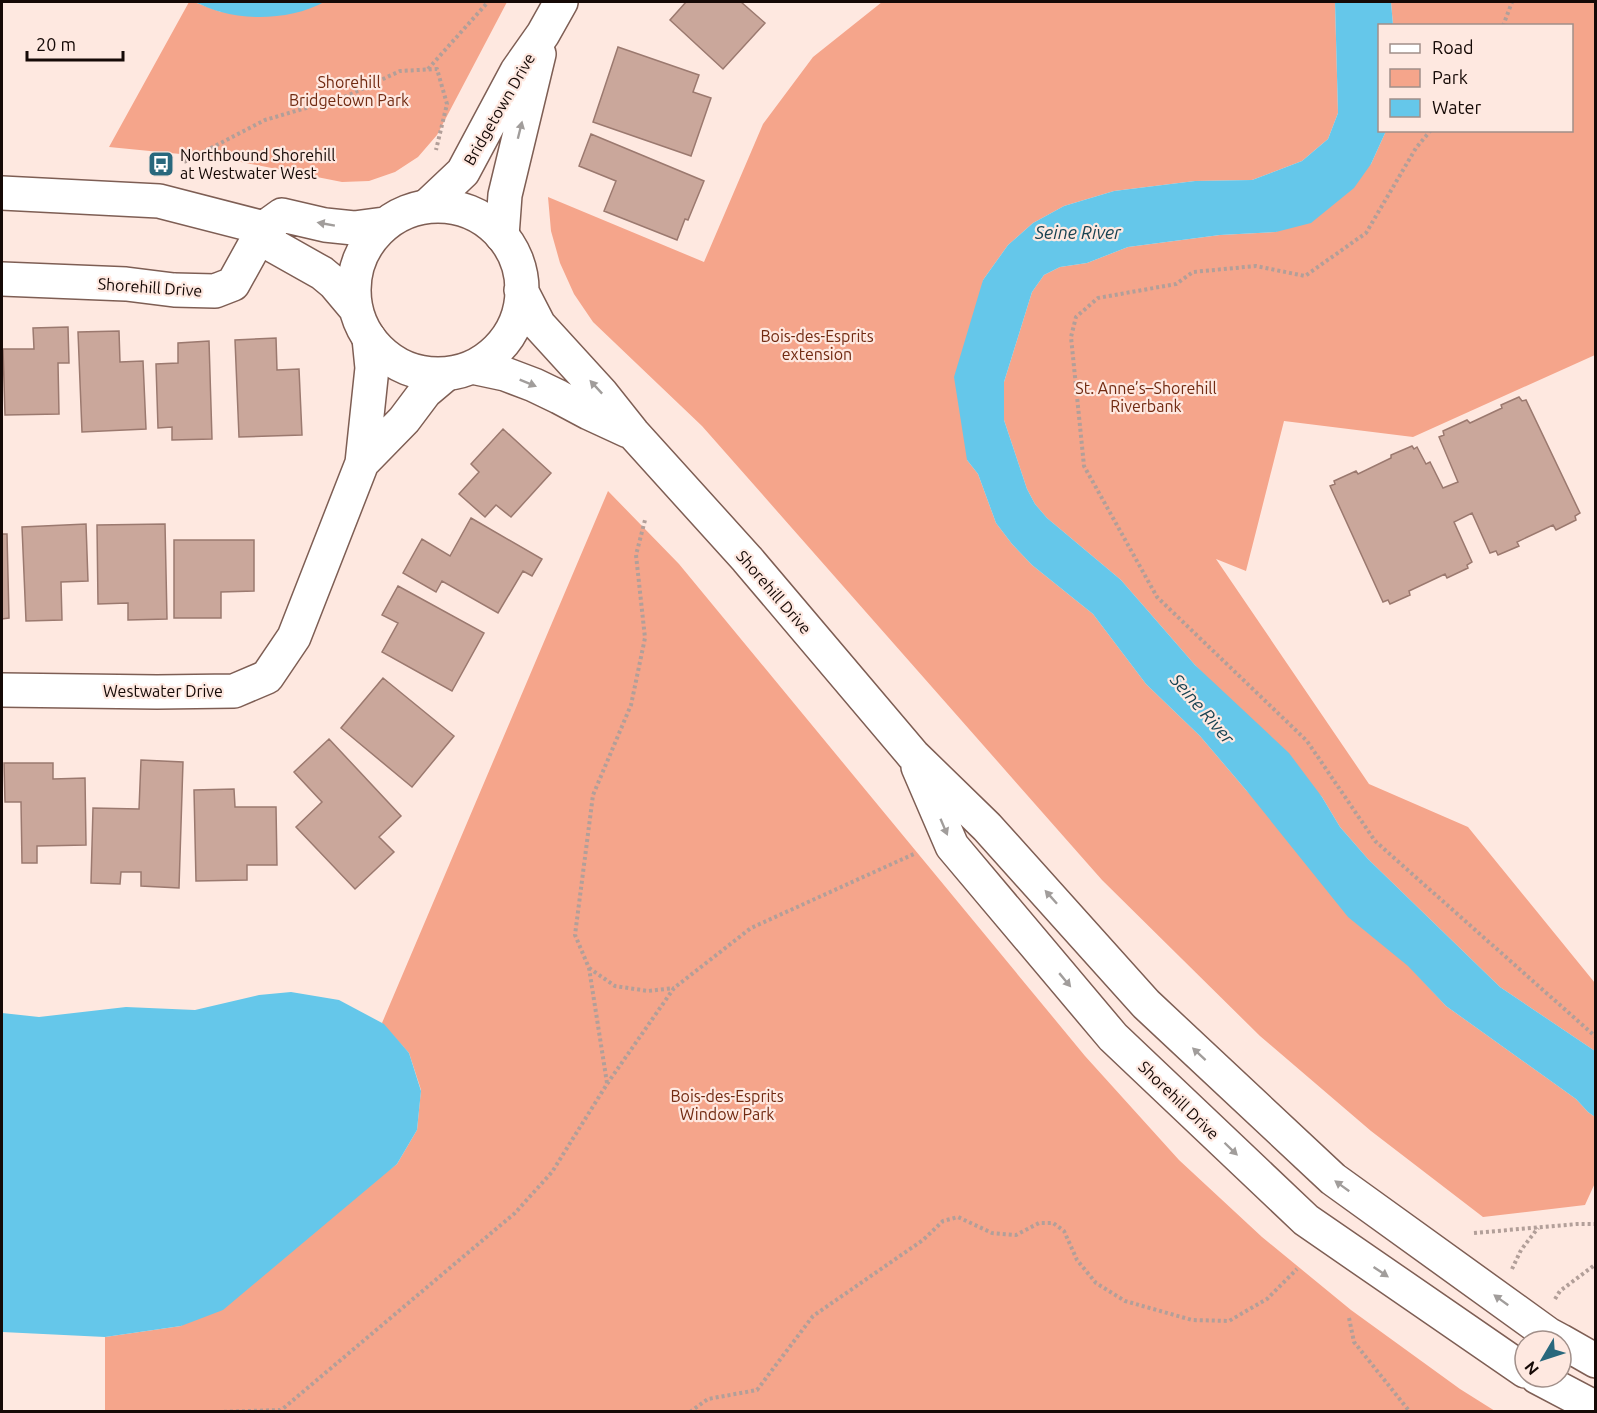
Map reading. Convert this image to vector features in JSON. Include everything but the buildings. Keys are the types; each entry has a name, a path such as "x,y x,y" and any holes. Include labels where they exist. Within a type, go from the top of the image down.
{"street":[{"name":"Bridgetown Drive","path":"427,206 463,172 517,71 543,34 561,2"},
{"name":"Bridgetown Drive","path":"502,236 505,195 535,76 543,34"},
{"path":"2,194 159,201 264,228 274,246 322,273 334,283 355,308 364,331 378,351 392,361 416,372 458,371 482,362 497,351 508,338 522,300 520,270 502,236 478,216 453,207 427,206 403,213 384,224 371,237 360,257 354,282 355,308"},
{"path":"264,228 282,215 325,225 354,228 384,224"},
{"name":"Shorehill Drive","path":"2,279 126,284 174,290 215,291 233,284 264,228"},
{"name":"Shorehill Drive","path":"521,290 539,325 747,559 913,754 987,826 1146,1004 1333,1179 1543,1329"},
{"name":"Westwater Drive","path":"2,690 234,691 267,677 294,637 362,463 372,368 369,338"},
{"name":"Shorehill Drive","path":"458,371 505,374 534,385 633,433"},
{"name":"Westwater Drive","path":"362,463 404,420 425,392 458,371"},
{"name":"Shorehill Drive","path":"913,754 952,846 1113,1037 1306,1221 1513,1363"},
{"name":"Shorehill Drive","path":"1573,1348 1596,1361"},
{"path":"1560,1389 1596,1408"}],"path":[{"path":"428,69 488,2"},
{"path":"1504,24 1512,2"},
{"path":"184,162 265,120 347,96 400,70 428,69 437,69 447,104 435,154"},
{"path":"1429,132 1416,148 1366,233 1305,276 1256,266 1193,272 1176,284 1098,298 1077,316 1071,337 1084,466 1157,597 1306,741 1375,841 1596,1037"},
{"path":"607,1084 588,968 575,935 593,795 631,705 645,638 636,555 645,520"},
{"path":"218,1412 280,1411 515,1213 552,1172 607,1084 674,988 751,928 916,854"},
{"path":"588,968 615,986 648,992 674,988"},
{"path":"690,1412 708,1399 757,1390 813,1316 923,1240 943,1221 958,1217 992,1233 1016,1235 1039,1223 1053,1223 1064,1232 1077,1260 1096,1283 1125,1301 1192,1320 1229,1321 1267,1299 1297,1269"},
{"path":"1474,1233 1596,1224"},
{"path":"1512,1279 1512,1267 1538,1227"},
{"path":"1555,1300 1560,1291 1596,1264"},
{"path":"1349,1318 1354,1342 1410,1412"}],"green space":[{"name":"Shorehill Bridgetown Park","path":"189,2 221,12 288,14 324,2 507,2 437,135 418,157 395,172 369,181 342,182 221,158 109,147"},
{"name":"Bois-des-Esprits extension","path":"882,2 1335,2 1338,113 1328,139 1302,161 1252,180 1195,181 1114,191 1064,206 1033,223 1008,245 983,280 967,460 978,474 996,523 1012,544 1032,565 1093,614 1146,684 1200,736 1246,790 1446,1006 1576,1099 1595,1117 1595,1183 1585,1205 1483,1217 1371,1131 1260,1036 1102,880 702,426 593,322 574,294 560,263 551,231 548,197 704,262 763,124 813,57"},
{"name":"St. Anne’s–Shorehill Riverbank","path":"1391,2 1595,2 1595,355 1413,437 1284,421 1246,571 1216,559 1369,784 1468,827 1595,983 1595,1051 1500,987 1368,859 1340,827 1322,797 1195,665 1121,580 1047,518 1035,504 1027,489 1004,420 1004,382 1032,292 1044,275 1060,267 1087,263 1128,247 1220,235 1276,232 1371,164 1386,132 1573,132 1573,24 1393,24"},
{"name":"Bois-des-Esprits Window Park","path":"608,491 679,564 1085,1056 1179,1160 1262,1237 1351,1310 1460,1389 1495,1411 105,1412 105,1337 181,1326 397,1164 417,1130 421,1090 409,1053 382,1023"}],"water":[{"path":"194,2 324,2 300,12 260,17 233,15"},
{"name":"Seine River","path":"1335,2 1391,2 1393,24 1378,24 1378,132 1386,132 1371,164 1354,188 1311,223 1276,232 1220,235 1128,247 1087,263 1060,267 1044,275 1032,292 1004,382 1004,420 1027,489 1035,504 1047,518 1121,580 1195,665 1289,753 1322,797 1340,827 1368,859 1500,987 1595,1051 1595,1117 1576,1099 1446,1006 1408,966 1348,917 1200,736 1146,684 1093,614 1032,565 1012,544 996,523 978,474 967,460 954,377 983,280 1008,245 1033,223 1064,206 1114,191 1195,181 1252,180 1302,161 1328,139 1338,113"},
{"path":"291,992 339,1000 384,1024 409,1053 421,1091 417,1130 397,1164 223,1310 181,1326 105,1337 2,1332 2,1013 39,1017 126,1007 195,1010 259,995"}],"place":[{"name":"Northbound Shorehill at Westwater West","path":"161,164"}]}
